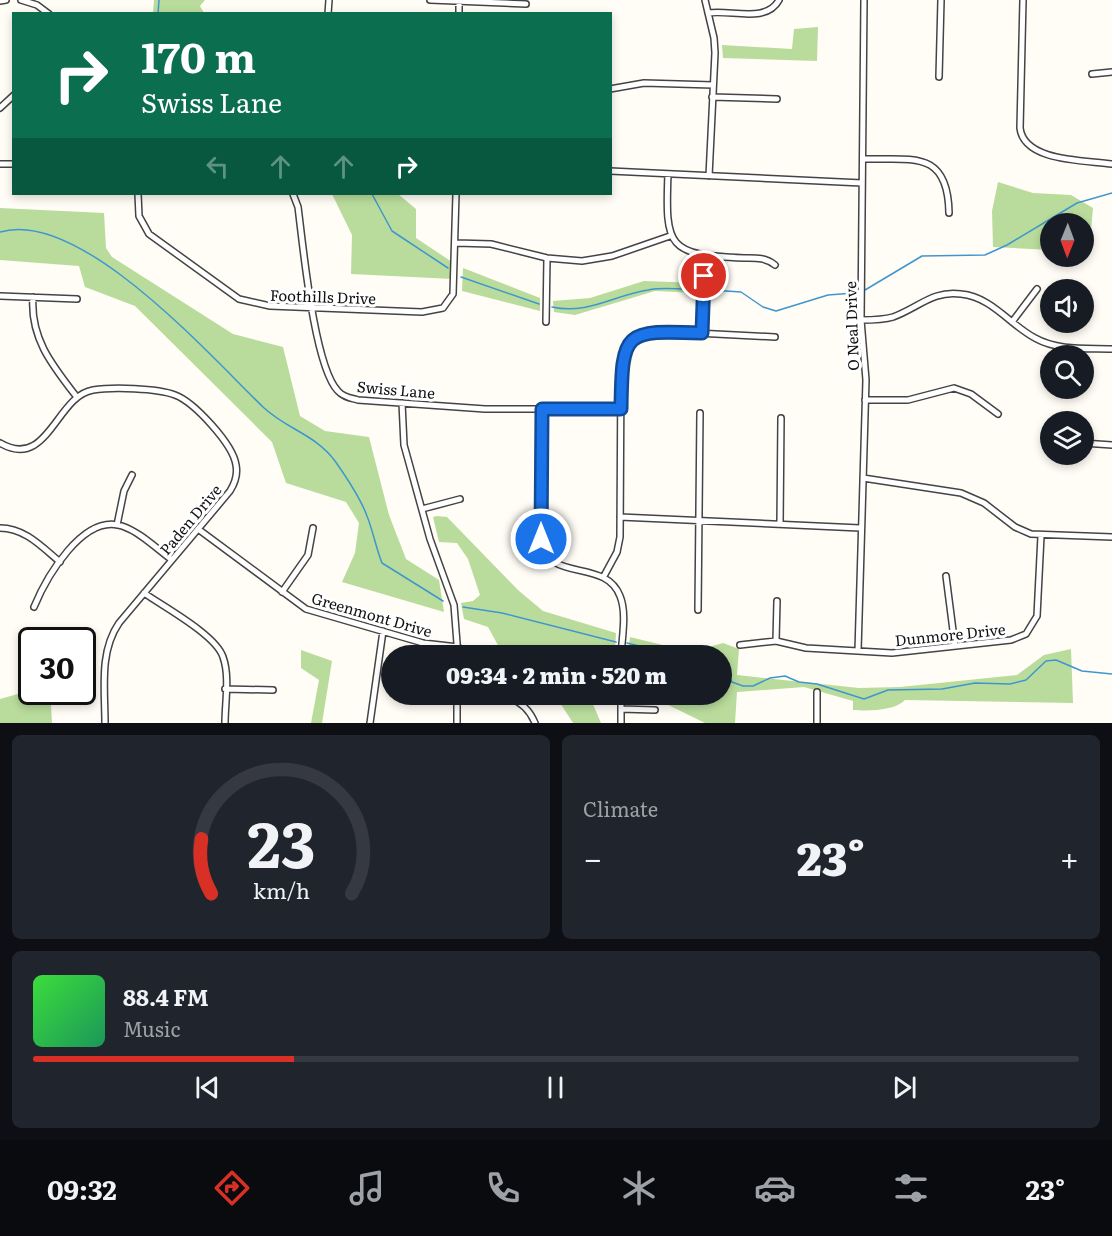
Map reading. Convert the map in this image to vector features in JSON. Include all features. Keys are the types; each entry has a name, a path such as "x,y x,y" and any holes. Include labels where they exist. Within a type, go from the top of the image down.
{"street":[{"path":"0,1 6,0"},
{"path":"21,0 37,5 46,12"},
{"path":"430,0 526,4"},
{"path":"705,0 714,38 708,176"},
{"path":"708,13 763,13 774,7 778,0"},
{"name":"O Neal Drive","path":"858,651 865,400 861,321 864,0"},
{"path":"939,77 941,0"},
{"path":"1023,0 1020,128 1023,140 1038,152 1112,164"},
{"path":"1092,74 1112,72"},
{"path":"612,89 644,83 713,85"},
{"path":"0,108 12,97"},
{"path":"712,97 777,99"},
{"path":"863,159 921,161 933,166 947,186 949,213"},
{"path":"612,171 862,183"},
{"path":"668,174 666,215 670,236 683,249 705,256 763,259 774,265"},
{"name":"Foothills Drive","path":"138,195 139,216 149,234 227,291 259,305 422,312 443,308 451,299 455,287 456,195"},
{"name":"Swiss Lane","path":"293,195 298,207 319,342 336,390 351,398 485,409 621,409"},
{"path":"456,243 491,244 547,258 599,259 670,236"},
{"path":"702,333 705,256"},
{"path":"546,322 547,258"},
{"path":"1012,322 1036,289"},
{"path":"861,321 893,317 929,297 948,293 980,299 1030,335 1053,345 1112,349"},
{"path":"0,296 77,299"},
{"path":"0,443 25,447 43,440 76,396 40,345 33,319 33,297"},
{"path":"604,576 619,545 622,359 634,338 650,331 775,337"},
{"path":"865,400 908,400 941,389 954,388 966,391 998,414"},
{"name":"Paden Drive","path":"76,396 103,389 160,391 180,397 194,406 231,450 237,467 236,478 230,491 118,623 109,641 106,660 105,723"},
{"path":"402,403 404,445 438,562 454,605 458,645"},
{"path":"542,409 541,539 543,551 558,566 604,576 616,587 622,604 621,645"},
{"path":"698,610 700,413"},
{"path":"780,524 781,418"},
{"path":"1094,444 1112,445"},
{"path":"117,525 124,491 132,476"},
{"path":"863,478 961,493 984,503 1022,531 1041,536 1112,537"},
{"path":"422,509 460,499"},
{"path":"620,517 860,528"},
{"path":"34,607 44,584 60,562 86,532 103,525 117,525 134,532 172,560"},
{"path":"0,528 20,531 60,562"},
{"path":"282,592 308,555 314,528"},
{"name":"Greenmont Drive","path":"198,529 306,609 423,643 446,645"},
{"name":"Dunmore Drive","path":"740,645 776,641 806,648 909,652 1011,640 1026,634 1036,616 1041,536"},
{"path":"946,576 955,646"},
{"path":"144,593 216,645 225,662 225,723"},
{"path":"776,641 777,601"},
{"path":"370,723 383,631"},
{"path":"225,689 273,690"},
{"path":"817,723 818,692"},
{"path":"457,705 457,723"},
{"path":"523,705 535,723"},
{"path":"621,705 621,723"},
{"path":"621,709 655,710"}],"green space":[{"path":"154,0 205,0 200,6 203,12 153,12"},
{"path":"818,27 817,61 723,58 722,45 792,49 794,29"},
{"path":"998,182 1033,193 1071,195 1093,208 1093,213 1040,213 1040,249 993,247 992,211"},
{"path":"332,195 399,195 416,209 416,238 452,262 453,279 351,274 352,235"},
{"path":"0,208 104,213 106,248 112,257 233,334 283,347 300,416 325,431 369,437 389,515 406,559 439,580 444,612 342,582 355,553 359,523 346,502 286,483 272,442 135,306 85,287 79,266 0,260"},
{"path":"463,268 540,298 540,311 462,291"},
{"path":"644,281 700,283 699,293 655,291 575,315 554,312 553,301 590,298"},
{"path":"433,517 447,517 518,590 543,611 616,633 615,645 498,645 488,627 464,619 461,603 473,601 480,595 468,559 457,543 439,542"},
{"path":"630,637 663,645 629,645"},
{"path":"732,646 739,649 737,675 859,688 900,687 1017,675 1044,655 1071,649 1073,703 905,700 901,704 888,708 853,710 853,701 804,687 737,692 735,723 705,723 668,705 732,705"},
{"path":"301,650 332,661 322,723 311,723 319,680 301,668"},
{"path":"18,694 18,705 51,705 52,723 0,723 0,699"},
{"path":"561,705 593,705 601,723 573,723"}],"waterway":[{"path":"158,12 159,0"},
{"path":"865,290 922,256 985,255 1007,245 1077,203 1112,193"},
{"path":"373,195 392,231 448,268"},
{"path":"0,232 32,231 67,242 104,263 142,291 272,415 319,444 327,452 361,502 382,563 443,601"},
{"path":"461,277 539,304"},
{"path":"552,307 565,309 589,306 654,289 695,290"},
{"path":"711,290 741,292 763,307 776,311 828,295 854,293"},
{"path":"463,607 502,613 616,642"},
{"path":"627,643 635,645"},
{"path":"732,682 743,686 753,686 770,678 785,676 799,682 817,684 864,699 888,690 942,689 975,683 1010,684 1026,680 1046,661 1056,660 1082,671 1112,674"}],"route":[{"path":"541,539 542,409 621,409 622,359 626,348 634,338 650,331 702,333 704,276"}]}
